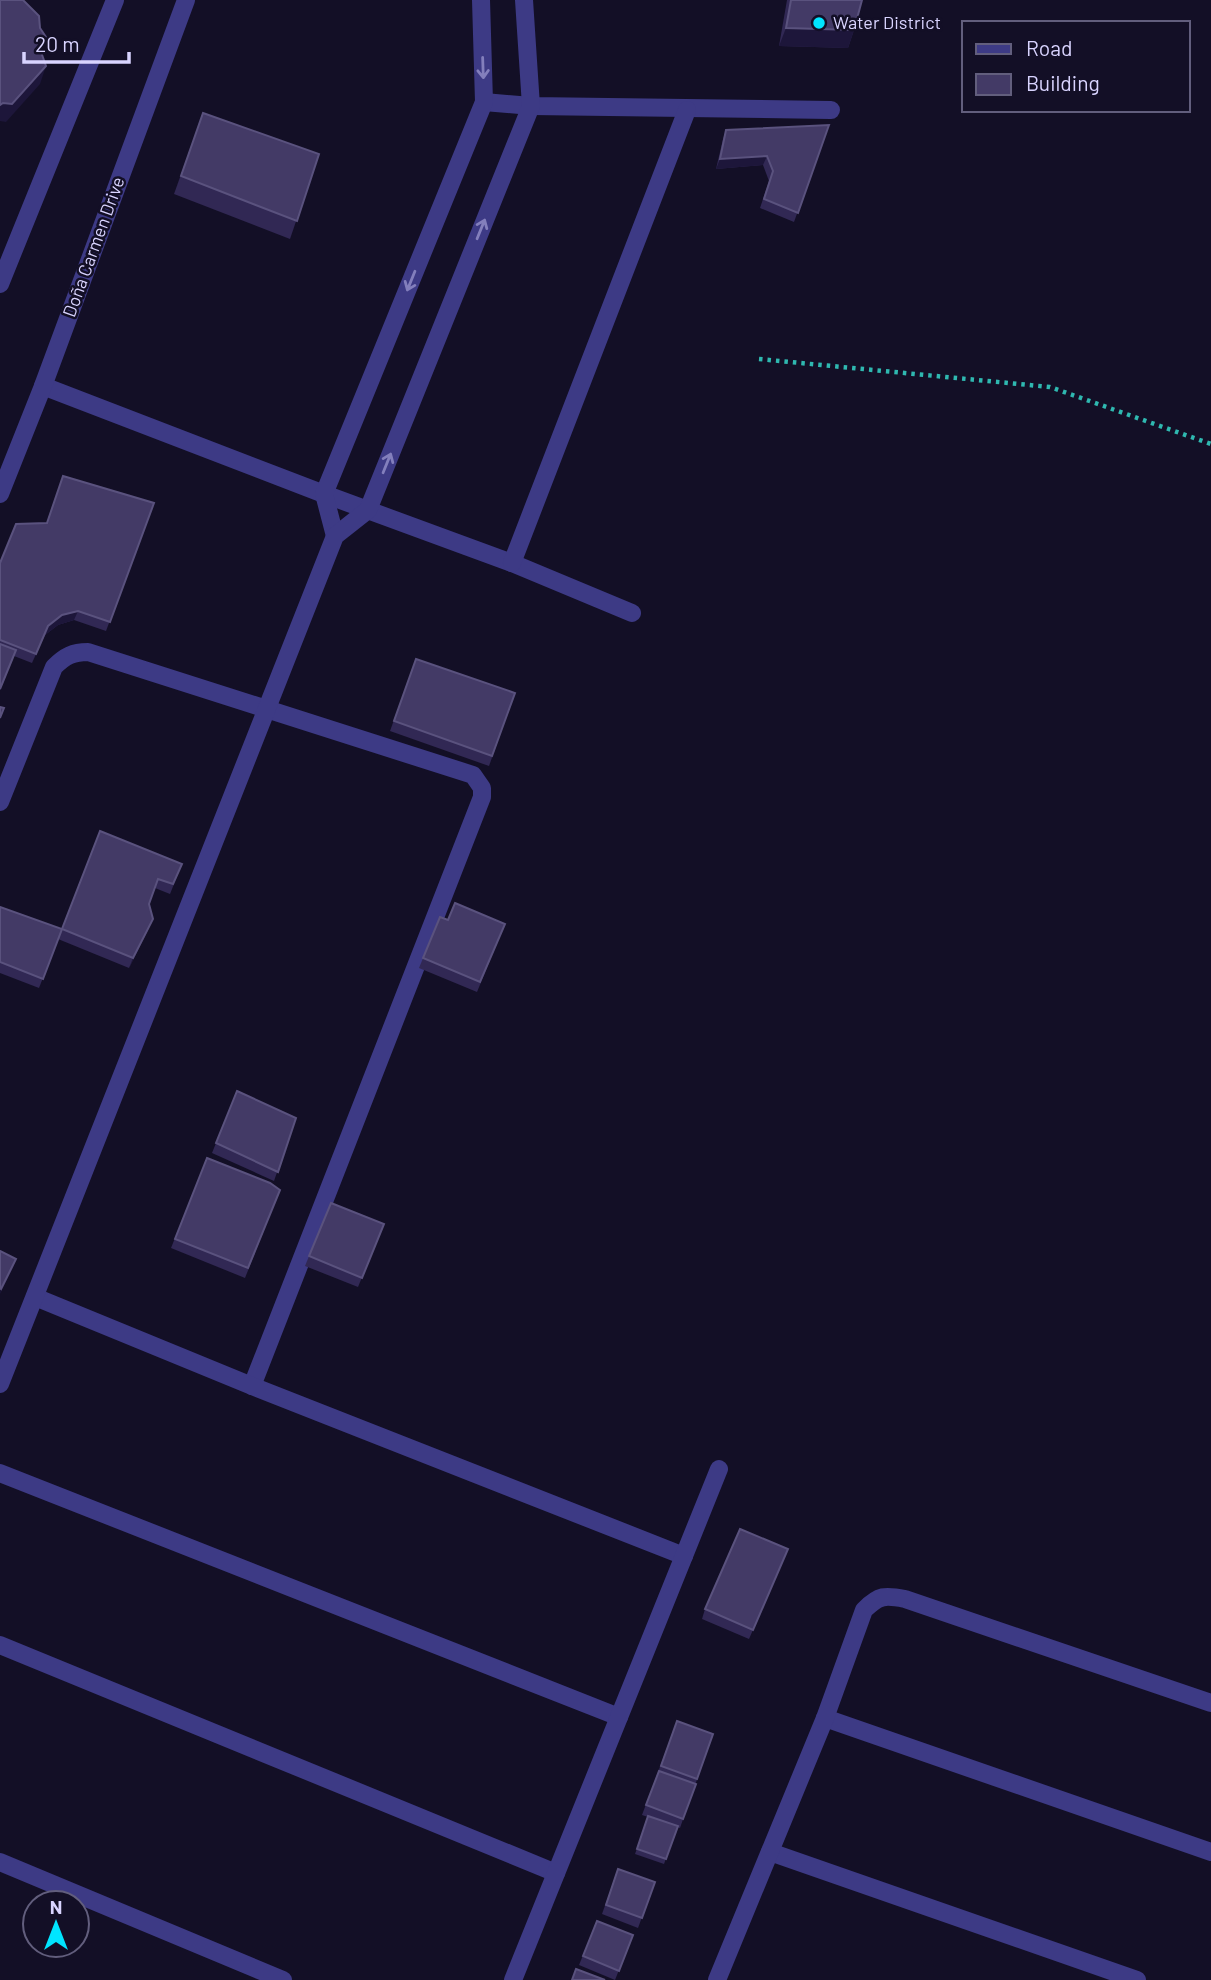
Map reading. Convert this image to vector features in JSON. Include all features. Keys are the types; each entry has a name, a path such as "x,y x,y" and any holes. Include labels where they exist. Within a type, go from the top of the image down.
{"street":[{"path":"0,284 115,0"},
{"name":"Doña Carmen Drive","path":"0,494 43,386 186,0"},
{"path":"335,536 324,494 484,102 481,0"},
{"path":"0,1384 335,536 368,510 531,106 524,0"},
{"path":"484,102 531,106 687,110 831,110"},
{"path":"512,563 687,110"},
{"path":"43,386 512,563 632,613"},
{"path":"0,803 54,667 63,657 74,652 88,652 473,775 482,788 482,797 252,1386"},
{"path":"35,1297 252,1386 684,1556"},
{"path":"513,1980 719,1469"},
{"path":"0,1473 619,1717"},
{"path":"724,1978 864,1610 875,1599 888,1596 905,1599 1211,1703"},
{"path":"0,1645 556,1873"},
{"path":"825,1718 1211,1852"},
{"path":"770,1852 1137,1980"},
{"path":"0,1862 240,1972 283,1980"}],"path":[{"path":"760,359 1050,387 1211,444"}],"building":[{"path":"0,0 23,0 39,16 40,28 46,37 40,49 46,66 12,104 0,105"},
{"path":"791,0 862,0 854,30 786,28"},
{"path":"203,113 319,154 297,221 181,176"},
{"path":"829,125 798,213 764,199 773,171 767,156 720,159 726,130"},
{"path":"63,476 154,503 110,622 78,611 62,615 48,626 36,654 0,640 0,563 16,524 47,523"},
{"path":"0,644 16,650 0,689"},
{"path":"416,659 515,693 492,756 394,721"},
{"path":"100,831 182,864 173,884 158,879 149,904 153,919 133,958 62,929"},
{"path":"455,903 505,924 480,982 423,958 440,917 448,920"},
{"path":"0,907 62,929 43,979 0,962"},
{"path":"237,1091 296,1118 278,1172 216,1143"},
{"path":"207,1158 270,1183 280,1190 248,1268 175,1239"},
{"path":"331,1203 384,1224 362,1278 309,1256"},
{"path":"0,1251 16,1259 1,1289 0,1288"},
{"path":"740,1529 788,1549 753,1630 705,1609"},
{"path":"677,1721 713,1734 697,1779 661,1766"},
{"path":"659,1771 696,1784 683,1819 646,1805"},
{"path":"648,1816 678,1826 666,1859 637,1849"},
{"path":"618,1869 655,1882 642,1918 606,1905"},
{"path":"597,1921 633,1935 619,1971 583,1956"},
{"path":"576,1969 605,1980 572,1980"}],"place":[{"name":"Water District","path":"819,23"}]}
